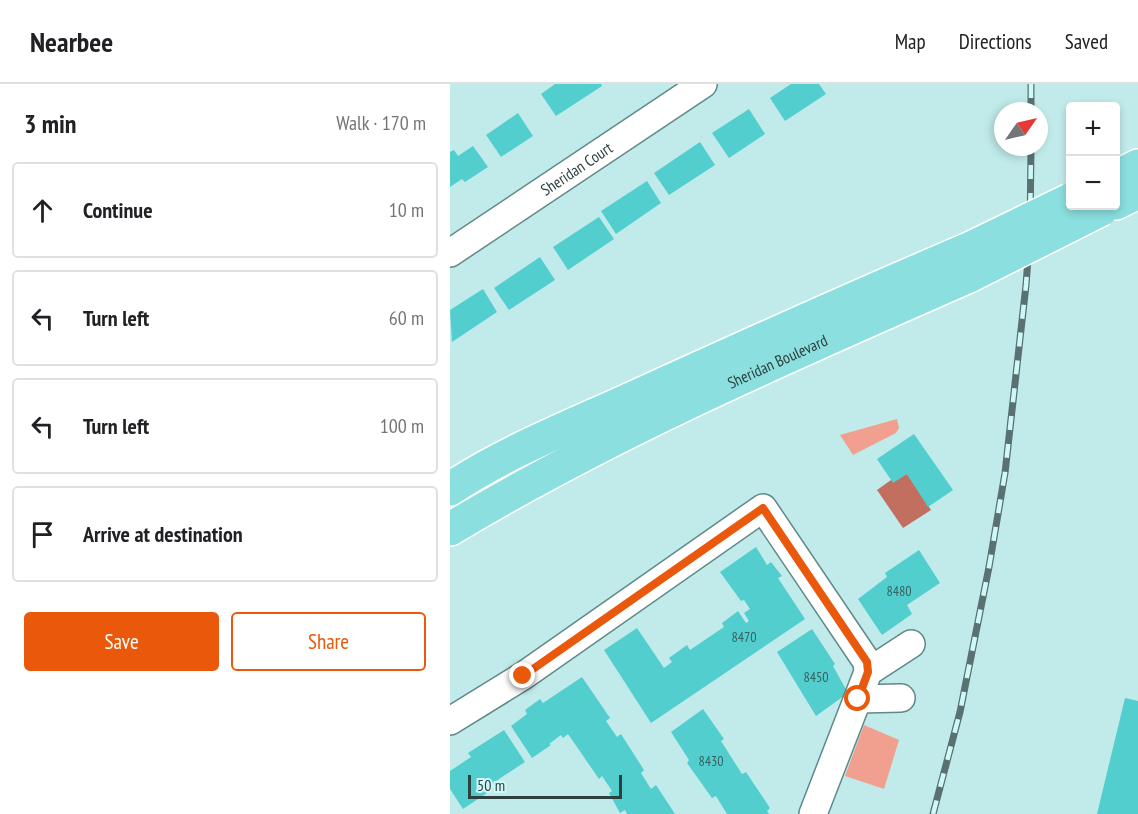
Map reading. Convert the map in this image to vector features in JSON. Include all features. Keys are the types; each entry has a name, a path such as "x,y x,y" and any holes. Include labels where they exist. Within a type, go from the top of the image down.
{"main road":[{"path":"1120,175 1138,166"},
{"name":"Sheridan Boulevard","path":"1120,201 1138,192"},
{"name":"Sheridan Boulevard","path":"450,529 497,500 603,444 969,263 1066,203"},
{"name":"Sheridan Boulevard","path":"450,489 558,432 832,307 969,263 1099,210"}],"street":[{"name":"Sheridan Court","path":"450,253 703,84"},
{"path":"450,721 523,676 763,508 867,662 868,672 813,814"},
{"path":"868,672 911,644"},
{"path":"858,699 901,698"}],"shaded area":[{"path":"897,419 899,428 896,433 853,455 840,435"},
{"path":"907,474 931,510 903,528 877,490 891,480"},
{"path":"864,725 899,740 884,789 845,776"}],"building":[{"path":"555,84 601,84 602,86 556,116 541,94"},
{"path":"791,84 819,84 826,94 785,121 770,98"},
{"path":"749,109 765,134 729,158 712,133"},
{"path":"518,113 533,136 501,157 486,135"},
{"path":"700,142 715,165 669,195 654,173"},
{"path":"473,146 488,167 465,182 462,179 450,187 450,152 454,150 458,156"},
{"path":"647,181 661,203 616,234 601,211"},
{"path":"599,217 614,239 568,270 553,247"},
{"path":"540,257 555,280 509,310 494,288"},
{"path":"483,289 497,312 452,342 450,310"},
{"path":"914,434 953,490 928,507 907,474 893,483 877,459"},
{"path":"756,547 767,565 771,562 782,576 778,578 805,619 651,723 604,650 637,628 664,668 672,662 669,658 687,645 690,650 724,627 722,623 738,611 746,623 749,621 744,613 750,609 744,600 741,601 720,572"},
{"path":"919,550 940,583 907,605 912,614 882,635 858,599 887,577 885,573"},
{"path":"812,629 835,664 833,666 848,693 816,716 777,652"},
{"path":"582,677 610,718 606,721 617,737 621,734 644,770 641,773 651,789 656,785 675,814 627,814 625,810 620,813 609,793 612,791 602,776 599,779 568,734 563,738 561,735 532,758 511,726 527,714 525,710 540,699 543,703"},
{"path":"1125,698 1138,701 1138,814 1097,814"},
{"path":"703,709 724,739 721,741 742,774 746,772 770,808 767,811 769,814 727,814 716,796 712,798 687,763 689,760 671,732"},
{"path":"504,730 525,762 490,785 493,789 463,809 450,789 450,771 471,757 468,753"}],"railway":[{"path":"1031,84 1031,102"},
{"path":"933,814 960,712 1005,473 1026,285 1030,233 1031,156"}],"route":[{"path":"523,676 763,508 867,662 868,672 858,699"}]}
